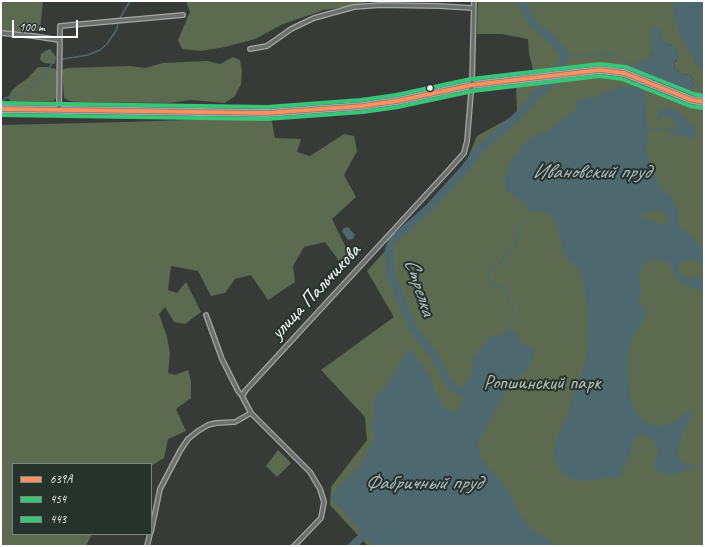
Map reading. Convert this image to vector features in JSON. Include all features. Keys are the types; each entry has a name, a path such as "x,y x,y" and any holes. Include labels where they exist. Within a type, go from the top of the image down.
{"main road":[{"path":"1,109 267,113 362,106 472,85 600,70 624,73 692,100 704,102"}],"street":[{"name":"улица Пальчикова","path":"242,396 464,153 466,148 472,85 474,1"},
{"path":"250,49 267,46 291,29 314,18 354,7 439,6 474,8"},
{"path":"59,109 60,26 183,15"},
{"path":"1,33 59,40"},
{"path":"206,316 222,359 251,413 310,472 320,489 324,502 323,511 318,522 294,546"},
{"path":"152,528 160,489 188,439 208,425 235,422 251,413"},
{"path":"147,546 150,535"}],"green space":[{"path":"1,1 43,1 40,31 1,32"},
{"path":"186,1 367,1 364,4 324,10 283,24 255,39 225,47 201,51 182,49 178,40 190,12"},
{"path":"478,1 675,1 673,3 695,61 704,72 704,97 622,69 598,66 534,74 529,53 528,39 501,34 477,34","holes":["652,31 660,36 666,44 671,45 677,60 674,63 675,69 682,74 689,75 694,80 693,87 634,69 638,61 647,61 652,52"]},
{"path":"50,49 56,57 55,64 44,63 40,60 41,54"},
{"path":"233,57 240,60 242,71 241,84 235,96 225,103 191,100 169,103 81,102 70,101 64,98 62,70 67,68 130,66 145,68 163,63 208,61 220,64"},
{"path":"38,67 56,69 56,98 53,101 11,101 8,98 12,90 27,79"},
{"name":"Ропшинский парк","path":"594,75 619,77 694,105 704,106 704,544 701,546 368,546 330,505 331,487 367,440 365,417 321,370 394,317 367,271 467,160 477,136 517,114 516,83"},
{"path":"271,117 275,138 301,139 297,152 310,156 344,134 354,136 357,151 344,175 356,197 332,219 352,260 342,265 325,242 304,247 293,266 295,282 268,300 251,275 235,279 225,293 211,296 198,271 171,266 168,290 177,293 186,282 201,312 185,324 174,322 165,307 159,314 167,337 170,353 168,373 175,375 188,370 191,381 191,398 176,409 186,431 168,439 164,458 152,465 152,463 12,463 12,535 92,535 86,546 1,546 1,125"},
{"path":"278,450 291,463 277,477 266,466"}],"water":[{"path":"675,1 704,1 704,72 695,61 679,33 673,13 673,3"},
{"path":"652,26 659,28 662,40 677,49 679,56 674,63 675,69 682,74 689,75 694,80 692,90 682,88 634,69 633,66 638,61 647,60 652,52"},
{"name":"Ивановский пруд","path":"637,86 644,91 648,137 646,150 654,172 662,190 671,195 678,212 677,221 681,229 689,233 694,241 704,247 704,264 697,261 687,260 682,262 679,266 679,272 683,276 689,278 704,277 704,291 690,287 678,281 671,266 666,261 651,259 642,266 639,275 641,291 639,303 643,306 646,315 633,338 628,352 628,379 631,400 636,412 646,423 658,426 669,424 679,419 691,409 691,416 683,432 678,448 680,461 695,469 671,474 658,472 654,467 658,452 655,444 649,437 637,435 632,444 630,454 623,470 618,477 580,481 572,479 564,474 559,468 554,455 557,437 568,415 575,388 586,359 588,346 588,308 583,280 578,268 566,258 562,249 555,220 547,213 540,211 530,212 525,207 526,202 520,201 514,197 512,192 506,191 505,179 510,163 523,145 534,136 546,132 576,110 577,102 583,98 595,97 618,87","holes":["658,210 664,212 667,216 667,221 662,225 639,216 644,213"]},
{"path":"665,108 677,111 689,122 696,130 695,138 670,134 671,130 676,125 675,120 669,116 663,116 660,121 658,119 659,111"},
{"path":"348,227 355,235 353,239 348,240 342,231 344,228"},
{"name":"Фабричный пруд","path":"510,326 522,345 533,347 534,353 525,373 512,382 478,442 481,458 508,490 516,508 531,529 558,546 373,546 331,497 340,485 361,465 375,437 371,426 374,416 373,400 386,386 409,348 430,376 435,392 444,408 450,411 459,410 463,397 459,391 464,387 471,375 473,358 490,336 499,335 506,332"}],"waterway":[{"path":"120,18 130,1"},
{"name":"Стрелка","path":"470,393 454,389 448,382 434,355 413,329 391,275 389,249 393,240 430,207 462,172 479,150 524,110 535,96 552,82 561,66 565,55 551,38 533,23 520,1"},
{"path":"63,59 88,55 100,50 107,44 117,29 118,23"},
{"path":"565,55 584,56 612,54 633,66"},
{"path":"1,104 5,98 25,94 44,77 55,58"},
{"path":"693,86 704,90"},
{"path":"645,128 671,130"},
{"path":"510,326 514,313 512,304 508,300 507,293 503,288 493,285 488,277 492,268 501,263 504,257 513,248 519,236 518,225 524,220"},
{"path":"694,468 704,466"},
{"name":"Стрелка","path":"352,546 372,528"}],"transit line":[{"name":"443","path":"1,103 267,107 361,100 396,95 471,79 600,64 626,67 694,94 704,96"},
{"name":"639А","path":"1,109 267,113 362,106 397,101 472,85 600,70 624,73 692,100 704,102"},
{"name":"454","path":"1,115 267,119 363,112 398,107 473,91 600,76 622,79 690,106 703,108"}]}
